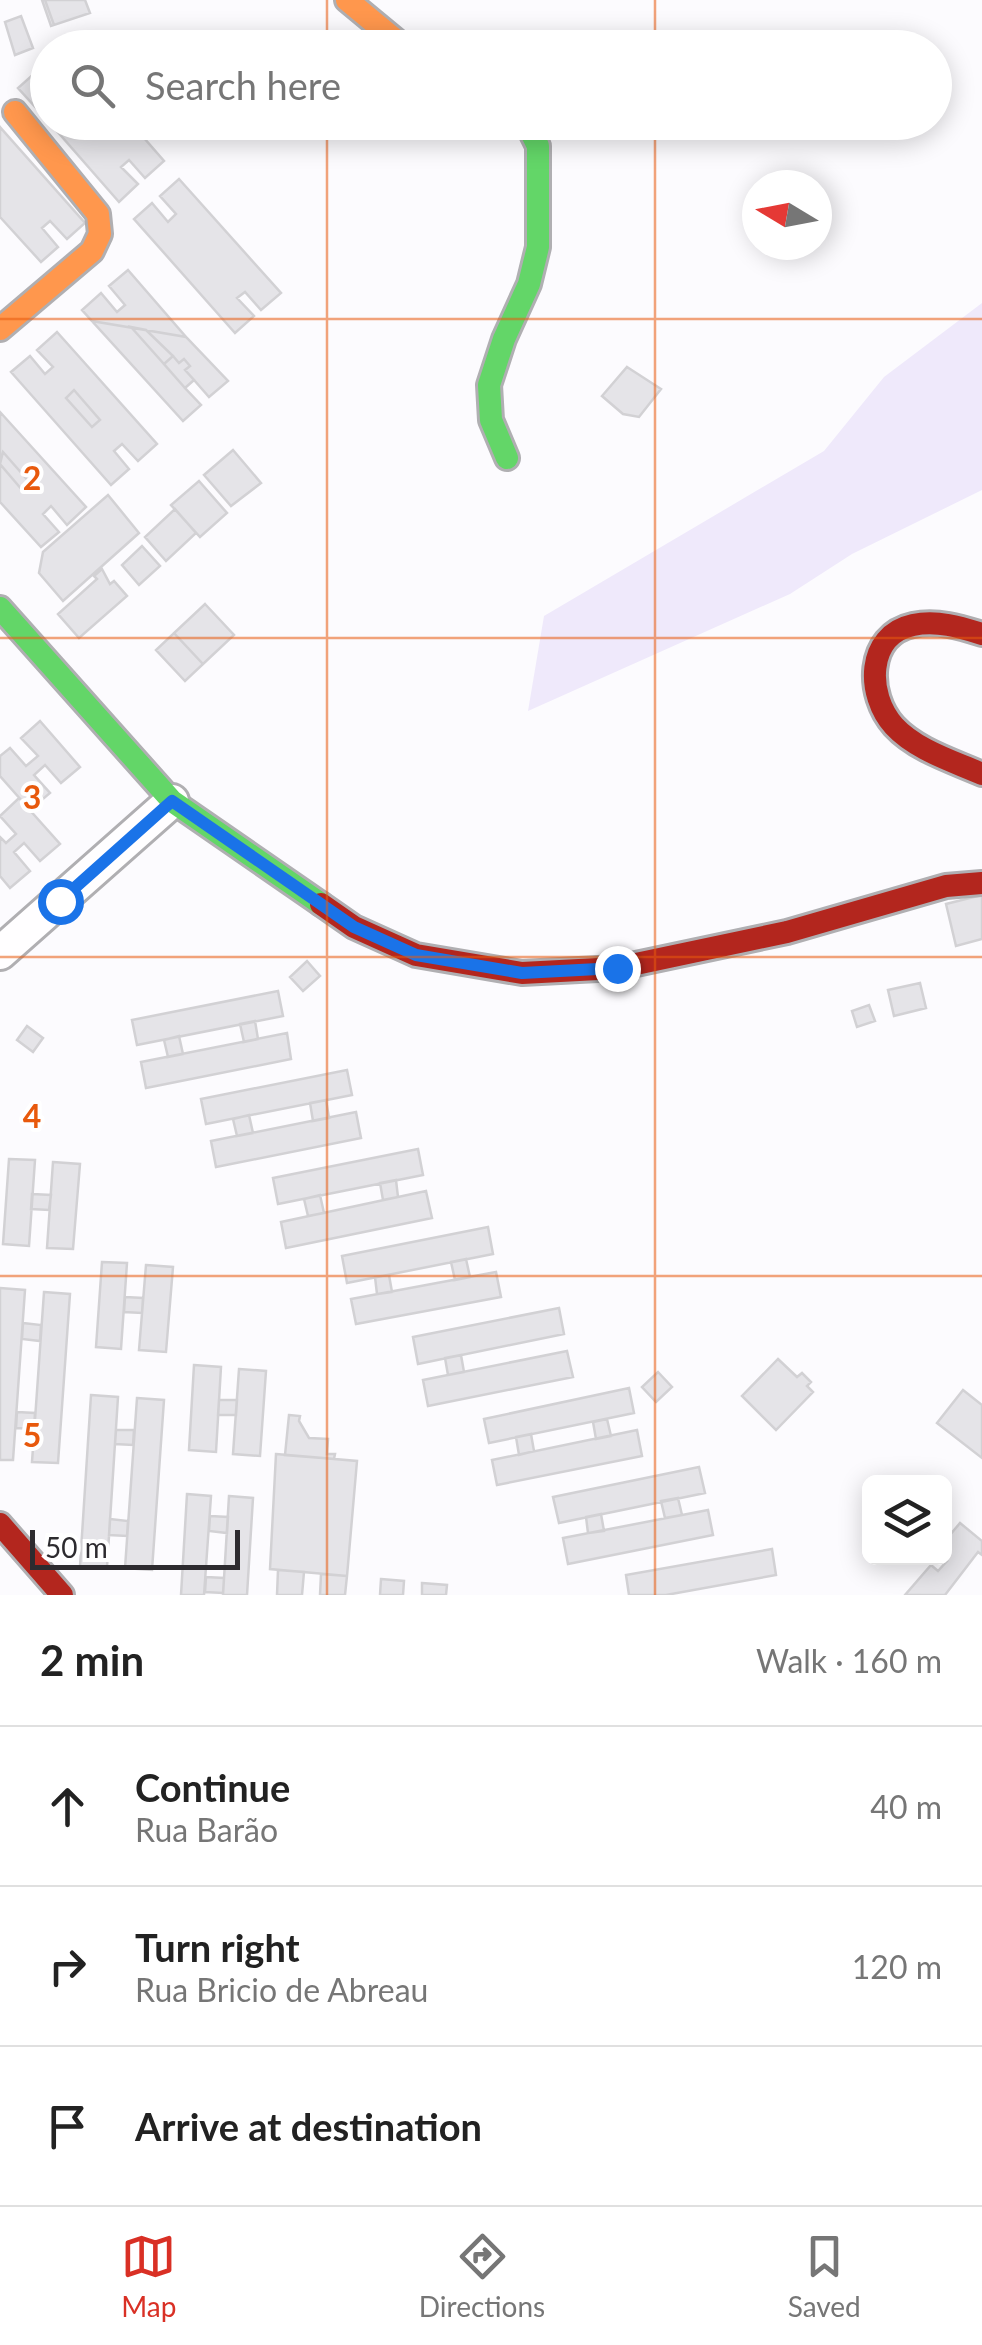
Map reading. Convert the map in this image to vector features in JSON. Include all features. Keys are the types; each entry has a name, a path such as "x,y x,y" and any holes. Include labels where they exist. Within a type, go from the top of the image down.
{"street":[{"path":"346,0 383,30"},
{"path":"15,112 30,130"},
{"path":"0,329 92,251 100,234 98,214 38,140"},
{"path":"506,458 491,420 489,385 529,284 538,247 535,140"},
{"path":"0,608 172,801 354,927 416,955 522,973 617,968 786,932 946,886 982,883"},
{"path":"974,632 932,623 907,626 890,636 878,653 872,681 880,708 897,729 982,774"},
{"path":"0,953 172,801"},
{"path":"0,1524 62,1595"}],"shaded area":[{"path":"982,303 982,490 852,554 790,594 528,711 544,616 824,451 884,377"}],"building":[{"path":"42,0 85,0 90,13 51,26"},
{"path":"45,0 85,0 90,13 54,25"},
{"path":"21,16 30,49 15,55 5,22"},
{"path":"30,77 30,101 18,88"},
{"path":"0,127 85,223 67,239 50,221 42,228 58,247 41,262 0,217"},
{"path":"65,140 146,140 164,161 145,178 129,160 121,167 138,184 119,202"},
{"path":"179,179 281,293 261,310 245,292 237,298 254,316 235,333 134,219 152,203 168,222 176,214 160,196"},
{"path":"128,270 186,337 92,321 82,310 101,293 117,312 125,305 109,286"},
{"path":"92,321 186,337 228,381 209,397 194,380 185,388 201,405 183,421"},
{"path":"131,327 146,330 173,356 164,364"},
{"path":"57,332 157,444 138,461 122,444 114,451 129,469 111,485 11,372 30,356 45,374 53,367 37,350"},
{"path":"173,356 190,366 185,370 194,380 185,388 164,364"},
{"path":"627,367 661,389 639,417 623,414 602,396"},
{"path":"74,390 100,420 92,427 66,398"},
{"path":"0,412 86,507 67,525 51,506 43,514 59,532 41,547 0,502"},
{"path":"233,450 261,483 231,506 204,475"},
{"path":"3,452 31,484 23,491 0,464"},
{"path":"199,481 227,513 200,537 171,505"},
{"path":"108,495 139,533 63,601 39,573 43,552"},
{"path":"175,509 196,533 166,561 145,537"},
{"path":"142,546 160,566 139,585 122,565"},
{"path":"102,569 110,584 114,581 127,596 79,638 58,614 97,579 94,576"},
{"path":"205,604 234,635 203,664 174,633"},
{"path":"205,604 234,635 185,681 156,650"},
{"path":"40,721 80,767 61,783 45,765 34,775 50,793 30,810 0,776 0,756 10,748 26,766 38,756 21,738"},
{"path":"19,798 60,844 40,861 24,843 14,852 30,871 10,888 0,876 0,837 6,843 16,834 0,816"},
{"path":"982,895 982,939 956,946 946,904"},
{"path":"307,961 320,976 303,991 290,977"},
{"path":"920,983 926,1008 894,1016 888,990"},
{"path":"278,991 283,1016 137,1045 132,1020"},
{"path":"869,1005 875,1021 857,1027 852,1011"},
{"path":"255,1021 258,1039 244,1042 240,1024"},
{"path":"27,1026 43,1038 33,1052 17,1040"},
{"path":"287,1033 291,1059 146,1088 141,1062"},
{"path":"179,1036 183,1054 168,1057 164,1040"},
{"path":"347,1070 352,1095 206,1124 201,1099"},
{"path":"326,1100 329,1118 313,1121 310,1103"},
{"path":"356,1112 361,1138 216,1167 211,1141"},
{"path":"249,1115 253,1133 237,1136 233,1119"},
{"path":"418,1149 423,1175 278,1204 273,1178"},
{"path":"9,1159 35,1160 29,1246 3,1244"},
{"path":"53,1162 80,1164 73,1249 47,1248"},
{"path":"396,1180 398,1197 383,1200 380,1183"},
{"path":"426,1191 432,1218 286,1248 281,1222"},
{"path":"32,1194 51,1195 49,1210 31,1209"},
{"path":"320,1195 324,1213 308,1216 304,1199"},
{"path":"488,1227 493,1254 347,1283 342,1256"},
{"path":"466,1259 470,1277 455,1280 451,1262"},
{"path":"102,1262 127,1263 121,1349 96,1347"},
{"path":"146,1265 173,1267 166,1352 139,1350"},
{"path":"496,1272 501,1297 356,1324 351,1299"},
{"path":"389,1275 392,1292 377,1294 375,1277"},
{"path":"0,1288 25,1290 13,1460 0,1460"},
{"path":"44,1292 70,1294 58,1463 32,1462"},
{"path":"125,1297 143,1298 142,1313 124,1312"},
{"path":"559,1308 564,1334 418,1364 413,1337"},
{"path":"23,1323 41,1325 40,1341 22,1339"},
{"path":"567,1351 573,1377 428,1406 423,1380"},
{"path":"461,1355 464,1372 448,1375 445,1358"},
{"path":"778,1359 797,1377 802,1373 811,1382 807,1386 813,1392 776,1430 742,1396"},
{"path":"194,1365 221,1367 216,1452 189,1450"},
{"path":"239,1369 266,1371 260,1456 233,1454"},
{"path":"658,1372 672,1387 656,1402 642,1387"},
{"path":"629,1388 634,1413 489,1443 484,1419"},
{"path":"963,1390 982,1405 982,1458 937,1423"},
{"path":"91,1395 118,1397 107,1567 80,1566"},
{"path":"137,1398 164,1400 152,1570 125,1568"},
{"path":"219,1400 237,1400 236,1415 218,1415"},
{"path":"17,1412 35,1413 34,1429 16,1428"},
{"path":"289,1415 300,1416 309,1438 328,1439 327,1454 335,1454 334,1459 285,1455"},
{"path":"607,1419 611,1436 596,1439 593,1422"},
{"path":"116,1430 134,1430 133,1445 115,1444"},
{"path":"637,1430 642,1456 497,1485 492,1460"},
{"path":"531,1434 534,1451 519,1455 516,1437"},
{"path":"276,1454 357,1461 347,1576 270,1569"},
{"path":"699,1467 705,1493 559,1523 553,1497"},
{"path":"187,1494 211,1496 204,1595 181,1595"},
{"path":"229,1496 253,1498 247,1595 223,1595"},
{"path":"678,1498 682,1515 665,1518 661,1501"},
{"path":"708,1510 713,1535 568,1564 563,1538"},
{"path":"601,1514 604,1531 588,1533 586,1517"},
{"path":"210,1516 228,1517 227,1533 209,1531"},
{"path":"110,1519 128,1521 127,1536 109,1535"},
{"path":"960,1523 982,1541 982,1555 978,1552 945,1595 905,1595 931,1565 938,1571 943,1565 952,1565 952,1532"},
{"path":"772,1549 776,1575 666,1595 629,1595 626,1575"},
{"path":"278,1570 304,1572 302,1595 277,1595"},
{"path":"321,1574 347,1576 345,1595 320,1595"},
{"path":"206,1577 224,1578 223,1593 205,1592"},
{"path":"381,1579 404,1581 403,1595 380,1595"},
{"path":"422,1583 447,1585 446,1595 422,1595"}],"traffic: fast":[{"path":"507,458 491,420 489,385 529,284 538,247 535,140"},
{"path":"0,608 172,801 321,904"}],"traffic: slow":[{"path":"347,0 383,30"},
{"path":"15,112 30,130"},
{"path":"0,329 92,251 100,234 98,214 38,140"}],"traffic: jam":[{"path":"982,634 931,623 913,625 886,641 875,668 879,699 894,726 913,742 982,774"},
{"path":"321,904 354,927 416,955 522,973 617,968 787,932 946,886 982,883"},
{"path":"0,1524 62,1595"}],"route":[{"path":"60,901 172,801 354,927 416,955 522,973 617,968"}]}
